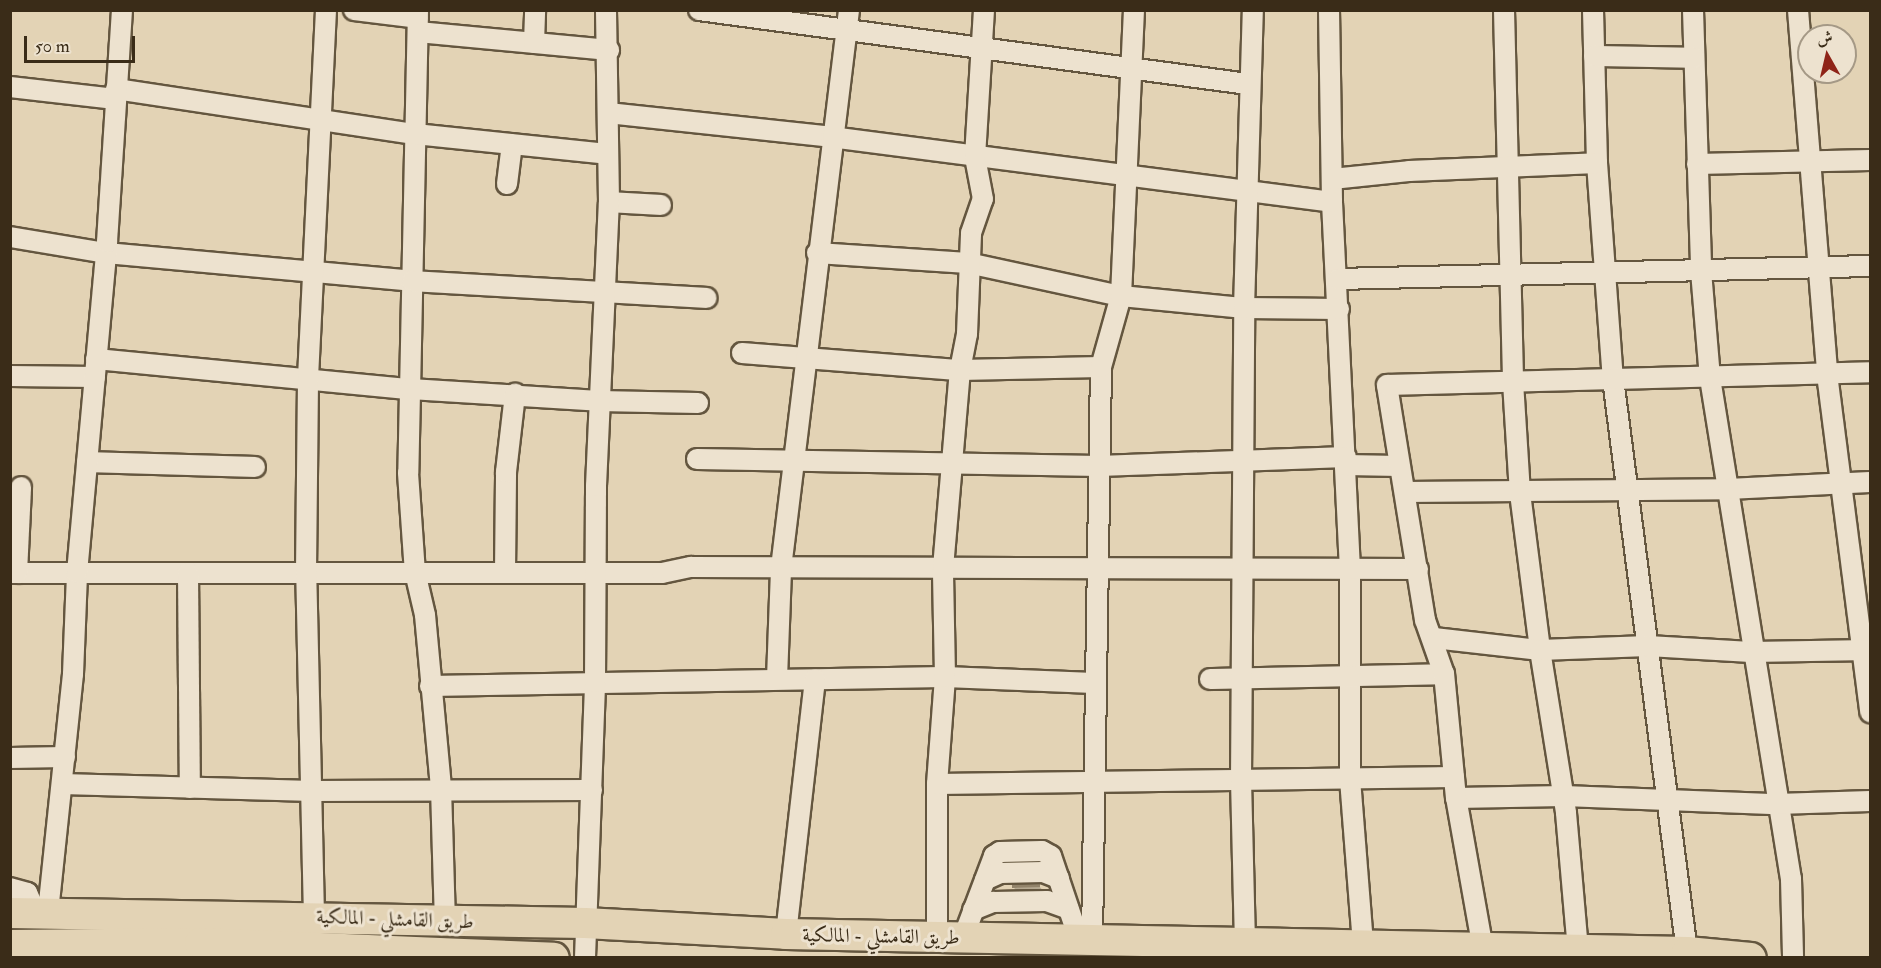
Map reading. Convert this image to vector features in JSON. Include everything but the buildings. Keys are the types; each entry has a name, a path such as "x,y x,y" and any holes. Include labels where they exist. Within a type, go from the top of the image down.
{"highway":[{"name":"طريق القامشلي - المالكية","path":"31,912 585,923 929,943 1363,945 1687,952 1751,957"},
{"path":"10,945 200,943 554,957"}],"street":[{"path":"31,912 62,784 65,757 76,573 106,253 122,10"},
{"path":"314,916 313,791 306,572 308,378 326,10"},
{"path":"354,10 534,43 609,50"},
{"path":"534,43 536,10"},
{"path":"585,957 595,682 599,401 609,202 607,154 609,50 606,10"},
{"path":"699,10 846,32 1248,84"},
{"path":"777,680 781,568 831,137 849,10"},
{"path":"929,943 945,677 943,567 954,463 960,370 967,334 968,263 971,233 983,199 975,157 984,10"},
{"path":"1096,944 1092,782 1101,367 1121,296 1124,177 1134,10"},
{"path":"1245,944 1241,780 1244,308 1248,84 1253,10"},
{"path":"1329,10 1332,202 1338,279 1350,569 1352,677 1350,779 1363,945"},
{"path":"1504,10 1509,276 1520,493 1540,651 1564,796 1578,951"},
{"path":"1593,10 1597,163 1613,379 1625,490 1669,799 1687,952"},
{"path":"1693,10 1701,271 1710,378 1752,652 1791,879 1793,957"},
{"path":"1798,10 1808,161 1827,374 1839,484 1866,650 1870,712"},
{"path":"418,20 408,473 415,572 425,615 441,788 445,921"},
{"path":"1594,56 1694,58"},
{"path":"10,87 115,94 415,134 607,154"},
{"path":"608,113 831,137 1124,177 1332,202"},
{"path":"507,184 512,144"},
{"path":"1697,164 1870,160"},
{"path":"1332,179 1597,163"},
{"path":"609,202 662,205"},
{"path":"10,237 106,253 412,281 707,298"},
{"path":"817,253 968,263 1121,296 1244,308 1339,309"},
{"path":"1338,279 1870,266"},
{"path":"742,353 960,370 1101,367"},
{"path":"10,376 95,368 308,378 410,388 599,401 698,403"},
{"path":"1483,949 1456,798 1444,674 1434,638 1425,620 1388,385 1870,372"},
{"path":"505,572 506,472 515,394"},
{"path":"697,459 1099,466 1243,460 1346,461 1399,466"},
{"path":"87,462 255,467"},
{"path":"1405,492 1520,493 1728,489 1870,482"},
{"path":"21,487 14,573 596,572 943,567 1098,570 1418,569"},
{"path":"188,573 190,788"},
{"path":"1434,638 1540,651 1648,646 1752,652 1866,650"},
{"path":"1210,679 1444,674"},
{"path":"430,686 945,677 1094,683"},
{"path":"786,934 815,680"},
{"path":"10,758 65,757"},
{"path":"937,784 1454,777"},
{"path":"62,784 313,791 441,788 592,790"},
{"path":"1456,798 1564,796 1777,804 1870,801"},
{"path":"974,910 994,856 1004,852 1046,852 1051,856 1069,909 1096,944"},
{"path":"10,888 27,893 31,912"},
{"path":"929,943 974,910 993,902 1047,901 1069,909"}]}
